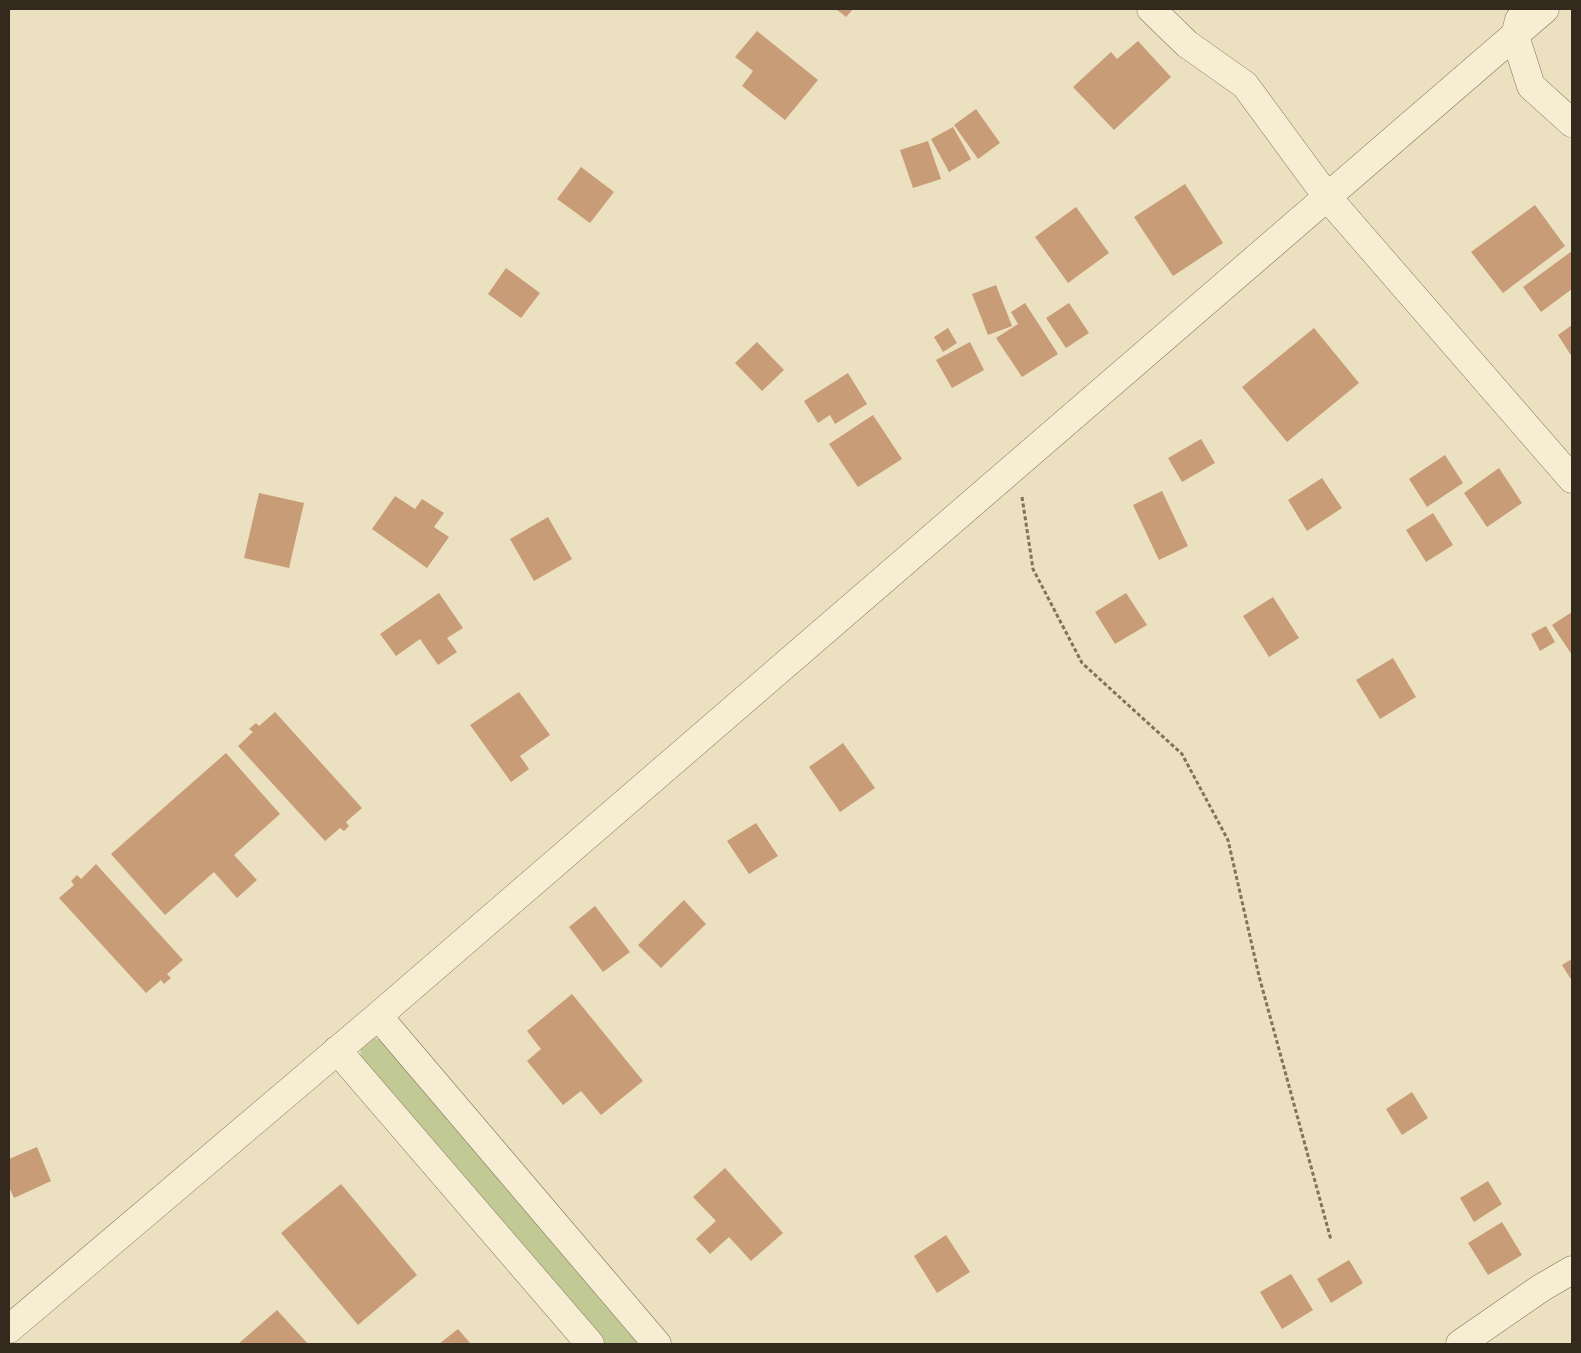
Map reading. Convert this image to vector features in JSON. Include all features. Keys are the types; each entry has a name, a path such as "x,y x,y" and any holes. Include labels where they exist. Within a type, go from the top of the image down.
{"street":[{"path":"1151,9 1187,44 1245,85 1328,198 1572,479"},
{"path":"1523,9 1514,36 1531,86 1572,123"},
{"path":"9,1329 378,1016 1546,9"},
{"path":"378,1016 657,1344"},
{"path":"338,1050 590,1344"},
{"path":"1460,1344 1541,1288 1572,1270"}],"path":[{"path":"1018,465 1033,569 1082,663 1182,754 1228,840 1259,976 1331,1240"}],"green space":[{"path":"371,1038 383,1042 640,1344 600,1344 362,1059 361,1049"}],"building":[{"path":"836,9 853,9 846,17"},
{"path":"757,31 818,80 785,120 742,86 753,71 735,57"},
{"path":"1138,41 1171,77 1114,130 1073,87 1111,52 1117,59"},
{"path":"976,109 1000,143 978,159 954,125"},
{"path":"953,127 971,159 949,172 931,139"},
{"path":"928,141 941,179 913,188 900,150"},
{"path":"581,167 614,192 590,223 557,199"},
{"path":"1185,184 1223,243 1173,276 1134,217"},
{"path":"1535,205 1565,246 1503,293 1471,252"},
{"path":"1076,207 1109,253 1068,283 1035,237"},
{"path":"1572,251 1572,289 1541,312 1523,287"},
{"path":"506,268 540,293 521,318 488,294"},
{"path":"996,285 1012,326 988,335 972,294"},
{"path":"1025,303 1058,354 1022,377 996,338 1018,324 1011,312"},
{"path":"1069,303 1089,333 1066,348 1046,318"},
{"path":"1572,325 1572,357 1558,335"},
{"path":"948,328 957,343 943,352 934,337"},
{"path":"1314,328 1359,383 1287,442 1242,387"},
{"path":"757,342 784,370 762,391 735,363"},
{"path":"970,342 984,370 952,388 936,360"},
{"path":"848,373 867,404 835,424 830,415 818,423 804,401"},
{"path":"873,415 902,459 858,487 829,444"},
{"path":"1201,439 1215,463 1182,482 1168,458"},
{"path":"1445,455 1463,483 1427,507 1409,479"},
{"path":"1499,468 1522,503 1487,527 1464,493"},
{"path":"1322,478 1342,508 1307,531 1288,500"},
{"path":"1162,491 1188,546 1159,560 1133,505"},
{"path":"259,493 304,503 289,568 244,558"},
{"path":"395,496 415,509 422,499 444,513 434,527 449,537 427,568 372,529"},
{"path":"1433,513 1453,545 1426,562 1406,530"},
{"path":"548,517 572,559 534,581 510,539"},
{"path":"439,593 463,628 447,638 457,652 438,665 420,639 396,656 380,634"},
{"path":"1126,593 1147,625 1115,644 1095,612"},
{"path":"1273,597 1299,638 1269,657 1243,616"},
{"path":"1572,612 1572,655 1552,625"},
{"path":"1546,626 1555,642 1540,651 1531,634"},
{"path":"1393,658 1416,697 1380,719 1356,680"},
{"path":"519,692 550,735 520,756 529,769 511,782 470,725"},
{"path":"275,712 362,808 346,822 349,826 344,831 340,828 325,841 238,746 253,732 249,729 256,723 259,726"},
{"path":"843,743 875,788 840,812 809,767"},
{"path":"226,753 280,814 234,855 257,880 237,898 214,872 165,915 111,854"},
{"path":"756,823 778,856 749,874 727,841"},
{"path":"96,864 183,960 167,974 171,978 164,984 161,980 146,993 59,898 74,885 71,881 77,875 81,879"},
{"path":"684,900 706,924 661,968 638,945"},
{"path":"595,906 630,952 603,972 569,927"},
{"path":"1572,959 1572,981 1562,965"},
{"path":"572,994 643,1081 601,1115 581,1091 563,1105 527,1061 541,1049 527,1031"},
{"path":"1412,1092 1428,1118 1402,1135 1386,1109"},
{"path":"37,1147 51,1181 14,1198 9,1187 9,1159"},
{"path":"725,1168 783,1233 751,1261 729,1237 710,1254 696,1239 716,1221 693,1197"},
{"path":"1488,1181 1502,1204 1474,1222 1460,1198"},
{"path":"341,1184 417,1275 358,1325 281,1233"},
{"path":"1502,1222 1522,1255 1488,1275 1468,1243"},
{"path":"946,1235 970,1272 937,1293 914,1256"},
{"path":"1349,1260 1363,1283 1331,1303 1317,1279"},
{"path":"1291,1274 1313,1310 1282,1329 1260,1292"},
{"path":"277,1310 308,1344 238,1344"},
{"path":"458,1329 471,1344 439,1344"}]}
